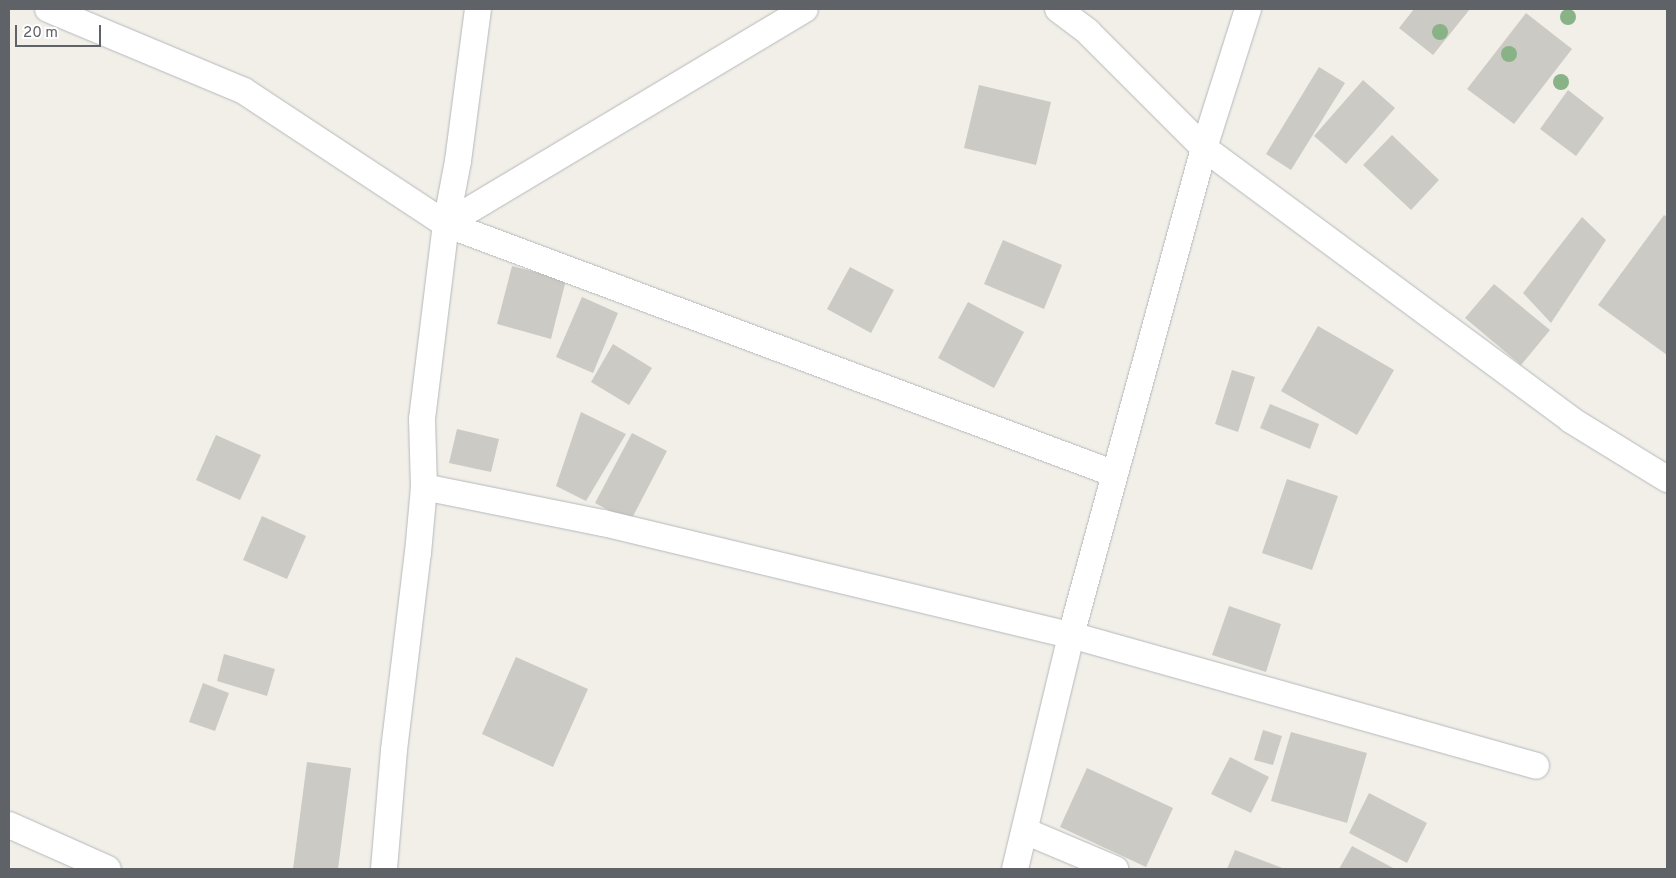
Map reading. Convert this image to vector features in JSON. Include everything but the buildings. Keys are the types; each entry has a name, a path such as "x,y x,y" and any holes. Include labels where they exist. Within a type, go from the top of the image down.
{"street":[{"path":"48,9 244,91 446,224 1115,474"},
{"path":"384,869 424,487 422,418 446,224 458,161 478,9"},
{"path":"446,224 805,9"},
{"path":"1058,9 1088,32 1204,148 1572,420 1667,479"},
{"path":"1015,869 1070,635 1204,148 1248,9"},
{"path":"424,487 603,524 1070,635 1536,766"},
{"path":"9,825 108,869"},
{"path":"1025,831 1115,869"}]}
